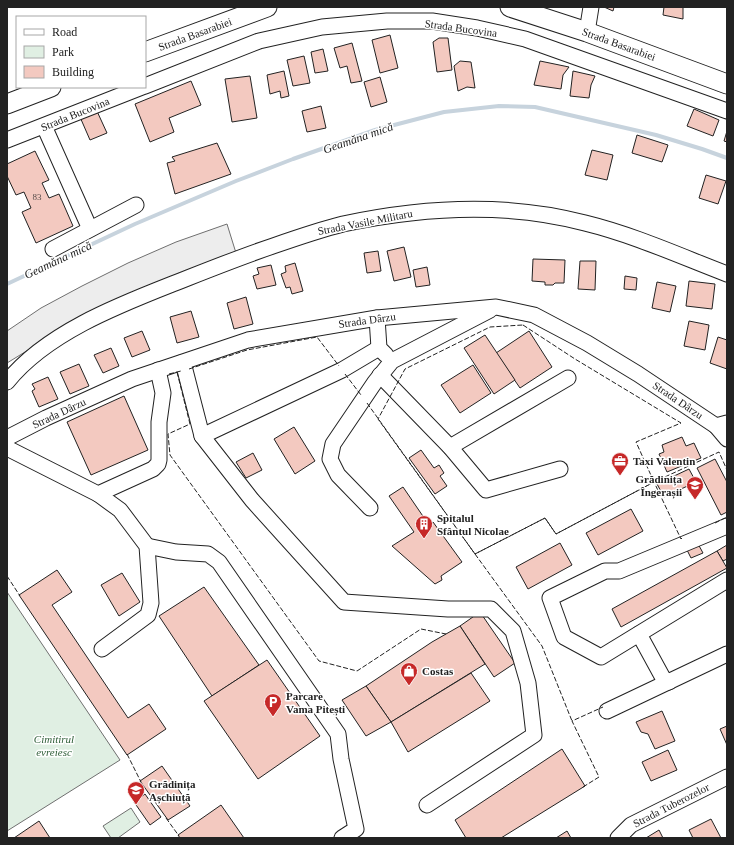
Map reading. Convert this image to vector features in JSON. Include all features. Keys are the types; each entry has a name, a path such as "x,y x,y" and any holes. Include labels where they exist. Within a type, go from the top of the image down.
{"main road":[{"name":"Strada Basarabiei","path":"146,52 267,7"},
{"name":"Strada Basarabiei","path":"510,7 587,32 727,84"},
{"path":"7,104 49,88"}],"street":[{"path":"587,32 591,7"},
{"name":"Strada Bucovina","path":"146,86 259,41 322,27 387,22 432,22 477,28 525,39 727,111"},
{"path":"661,87 670,62"},
{"name":"Strada Bucovina","path":"7,140 139,88"},
{"path":"44,126 90,230"},
{"path":"53,249 136,206"},
{"name":"Strada Vasile Militaru","path":"7,382 16,370 35,354 70,331 109,311 226,262 308,234 342,224 400,214 442,209 487,209 547,215 585,223 624,234 727,274"},
{"path":"370,508 338,475 330,459 333,444 380,375 392,362 496,307"},
{"name":"Strada Dârzu","path":"7,438 60,411 132,379 248,340 377,318 496,307 534,315 587,342 722,424 727,440"},
{"path":"377,318 379,348 392,362"},
{"path":"202,436 342,370 379,348"},
{"path":"181,363 202,436 252,500 344,602 448,609 491,609 513,631 528,683 534,735 427,805"},
{"path":"98,494 153,469 158,464 159,422 163,393 158,370"},
{"path":"380,375 450,447 486,490 560,468"},
{"path":"450,447 568,378"},
{"path":"7,448 98,494 120,510 147,546 152,603 148,615 102,649"},
{"path":"727,526 619,571 605,571 550,598 564,637 601,657 727,580"},
{"path":"147,546 176,552 208,554 219,562 338,734 341,759 356,829 342,838"},
{"path":"639,634 663,678 669,682"},
{"path":"607,711 727,654"},
{"name":"Strada Tuberozelor","path":"618,837 630,825 727,777"}],"green space":[{"name":"Cimitirul evreiesc","path":"7,592 120,760 7,831"},
{"path":"131,808 140,822 118,838 111,838 103,826"}],"shaded area":[{"path":"227,224 236,253 56,333 7,363 7,331 41,308 128,263 176,242"}],"building":[{"path":"604,7 614,7 613,11"},
{"path":"664,7 683,7 683,19 663,15"},
{"path":"390,35 398,68 380,73 372,40"},
{"path":"439,38 448,38 452,70 437,72 433,42"},
{"path":"352,43 362,81 351,83 347,66 340,68 334,48"},
{"path":"323,49 328,71 315,73 311,52"},
{"path":"304,56 310,83 293,86 287,60"},
{"path":"460,61 471,62 475,88 467,87 458,91 454,66"},
{"path":"540,61 569,67 563,75 561,89 534,85"},
{"path":"284,71 289,96 281,98 280,91 270,94 267,75"},
{"path":"573,71 595,76 591,85 589,98 570,96"},
{"path":"250,76 257,118 232,122 225,79"},
{"path":"380,77 387,102 371,107 364,82"},
{"path":"191,81 201,105 169,118 174,132 150,142 135,104"},
{"path":"321,106 326,128 307,132 302,111"},
{"path":"96,109 107,133 90,140 80,117"},
{"path":"694,109 719,120 713,136 687,126"},
{"path":"727,131 727,142 724,141"},
{"path":"637,135 668,145 662,162 632,153"},
{"path":"217,143 231,174 175,194 167,163 175,161 172,157"},
{"path":"592,150 613,155 607,180 585,175"},
{"path":"35,151 49,180 42,183 49,198 59,194 73,226 36,243 22,212 31,208 24,192 16,195 7,176 7,164"},
{"path":"706,175 726,181 718,204 699,198"},
{"path":"404,247 411,277 394,281 387,251"},
{"path":"378,251 381,271 367,273 364,253"},
{"path":"533,259 565,260 564,283 545,285 545,282 532,281"},
{"path":"580,261 596,261 595,290 578,289"},
{"path":"295,263 303,291 292,294 290,287 286,288 281,274 286,272 285,266"},
{"path":"271,265 276,285 257,289 253,276 259,274 257,268"},
{"path":"427,267 430,285 416,287 413,270"},
{"path":"625,276 637,278 636,290 624,289"},
{"path":"689,281 715,284 712,309 686,306"},
{"path":"657,282 676,286 670,312 652,308"},
{"path":"246,297 253,324 234,329 227,303"},
{"path":"191,311 199,337 177,343 170,317"},
{"path":"689,321 709,325 705,350 684,346"},
{"path":"142,331 150,350 132,357 124,338"},
{"path":"529,331 552,367 520,388 496,353"},
{"path":"485,335 515,380 494,394 464,348"},
{"path":"718,337 727,340 727,369 710,363"},
{"path":"111,348 119,366 103,373 94,355"},
{"path":"79,364 89,386 70,394 60,372"},
{"path":"473,365 491,393 460,413 441,385"},
{"path":"48,377 58,399 39,407 32,391 35,389 32,384"},
{"path":"124,396 148,450 91,475 67,422"},
{"path":"294,427 315,461 295,474 274,439"},
{"path":"682,437 686,446 694,443 701,458 667,472 659,454 664,452 662,445"},
{"path":"421,450 434,468 439,465 444,473 440,476 447,486 435,494 409,458"},
{"path":"253,453 262,470 246,478 236,462"},
{"path":"715,459 727,482 727,512 721,515 697,468"},
{"path":"689,469 696,482 664,497 657,484"},
{"name":"Spitalul Sfântul Nicolae","path":"403,487 429,525 433,522 462,562 441,576 442,580 435,584 392,546 414,532 389,496"},
{"path":"631,509 643,531 598,555 586,533"},
{"path":"697,542 703,553 691,558 686,548"},
{"path":"560,543 572,565 528,589 516,567"},
{"path":"727,545 727,559 723,561 717,551"},
{"path":"717,551 727,568 621,627 612,609"},
{"path":"57,570 72,592 52,605 128,718 149,704 166,729 127,755 19,595"},
{"path":"122,573 140,602 119,616 101,585"},
{"path":"204,587 259,665 212,696 159,616"},
{"path":"480,612 515,663 494,677 460,626"},
{"path":"460,626 485,664 391,722 366,686 432,642"},
{"path":"267,660 320,736 258,779 204,701"},
{"path":"471,673 490,701 408,752 391,722"},
{"path":"366,686 391,722 366,736 342,700"},
{"path":"662,711 675,741 655,749 648,734 641,732 636,722"},
{"path":"727,726 727,745 720,729"},
{"path":"562,749 585,786 501,838 466,838 455,820"},
{"path":"668,750 677,770 651,781 642,762"},
{"path":"162,766 190,806 168,820 140,781"},
{"path":"145,794 161,817 150,825 134,802"},
{"path":"221,805 244,838 180,838 178,835"},
{"path":"711,819 721,838 693,838 689,830"},
{"path":"39,821 50,838 14,838"},
{"path":"659,830 663,838 646,838"},
{"path":"567,831 571,838 556,838"}],"waterway":[{"name":"Geamăna mică","path":"7,284 135,224 236,181 375,130 444,112 499,106 535,107 656,135 727,158"}],"fence":[{"path":"523,325 575,359 681,423 636,442 654,482 556,534 545,518 475,554 378,419 405,369 490,327 523,325"},
{"path":"189,369 247,350 317,337 339,366"},
{"path":"169,374 181,371"},
{"path":"177,372 190,424 168,434 170,455 319,661 357,671 421,629 446,634"},
{"path":"345,374 361,395"},
{"path":"367,403 475,554 545,518 556,534 654,482 681,539 682,538"},
{"path":"654,484 654,482 719,452 727,470"},
{"path":"715,523 727,517"},
{"path":"475,554 542,646 572,721"},
{"path":"7,576 20,596"},
{"path":"583,787 599,777 572,721 603,707"},
{"path":"127,754 141,782"},
{"path":"166,818 179,836"}],"place":[{"name":"Taxi Valentin","path":"620,476"},
{"name":"Grădinița Îngerașii","path":"695,500"},
{"name":"Spitalul Sfântul Nicolae","path":"424,539"},
{"name":"Costas","path":"409,686"},
{"name":"Parcare Vama Pitești","path":"273,717"},
{"name":"Grădinița Așchiuță","path":"136,805"}]}
